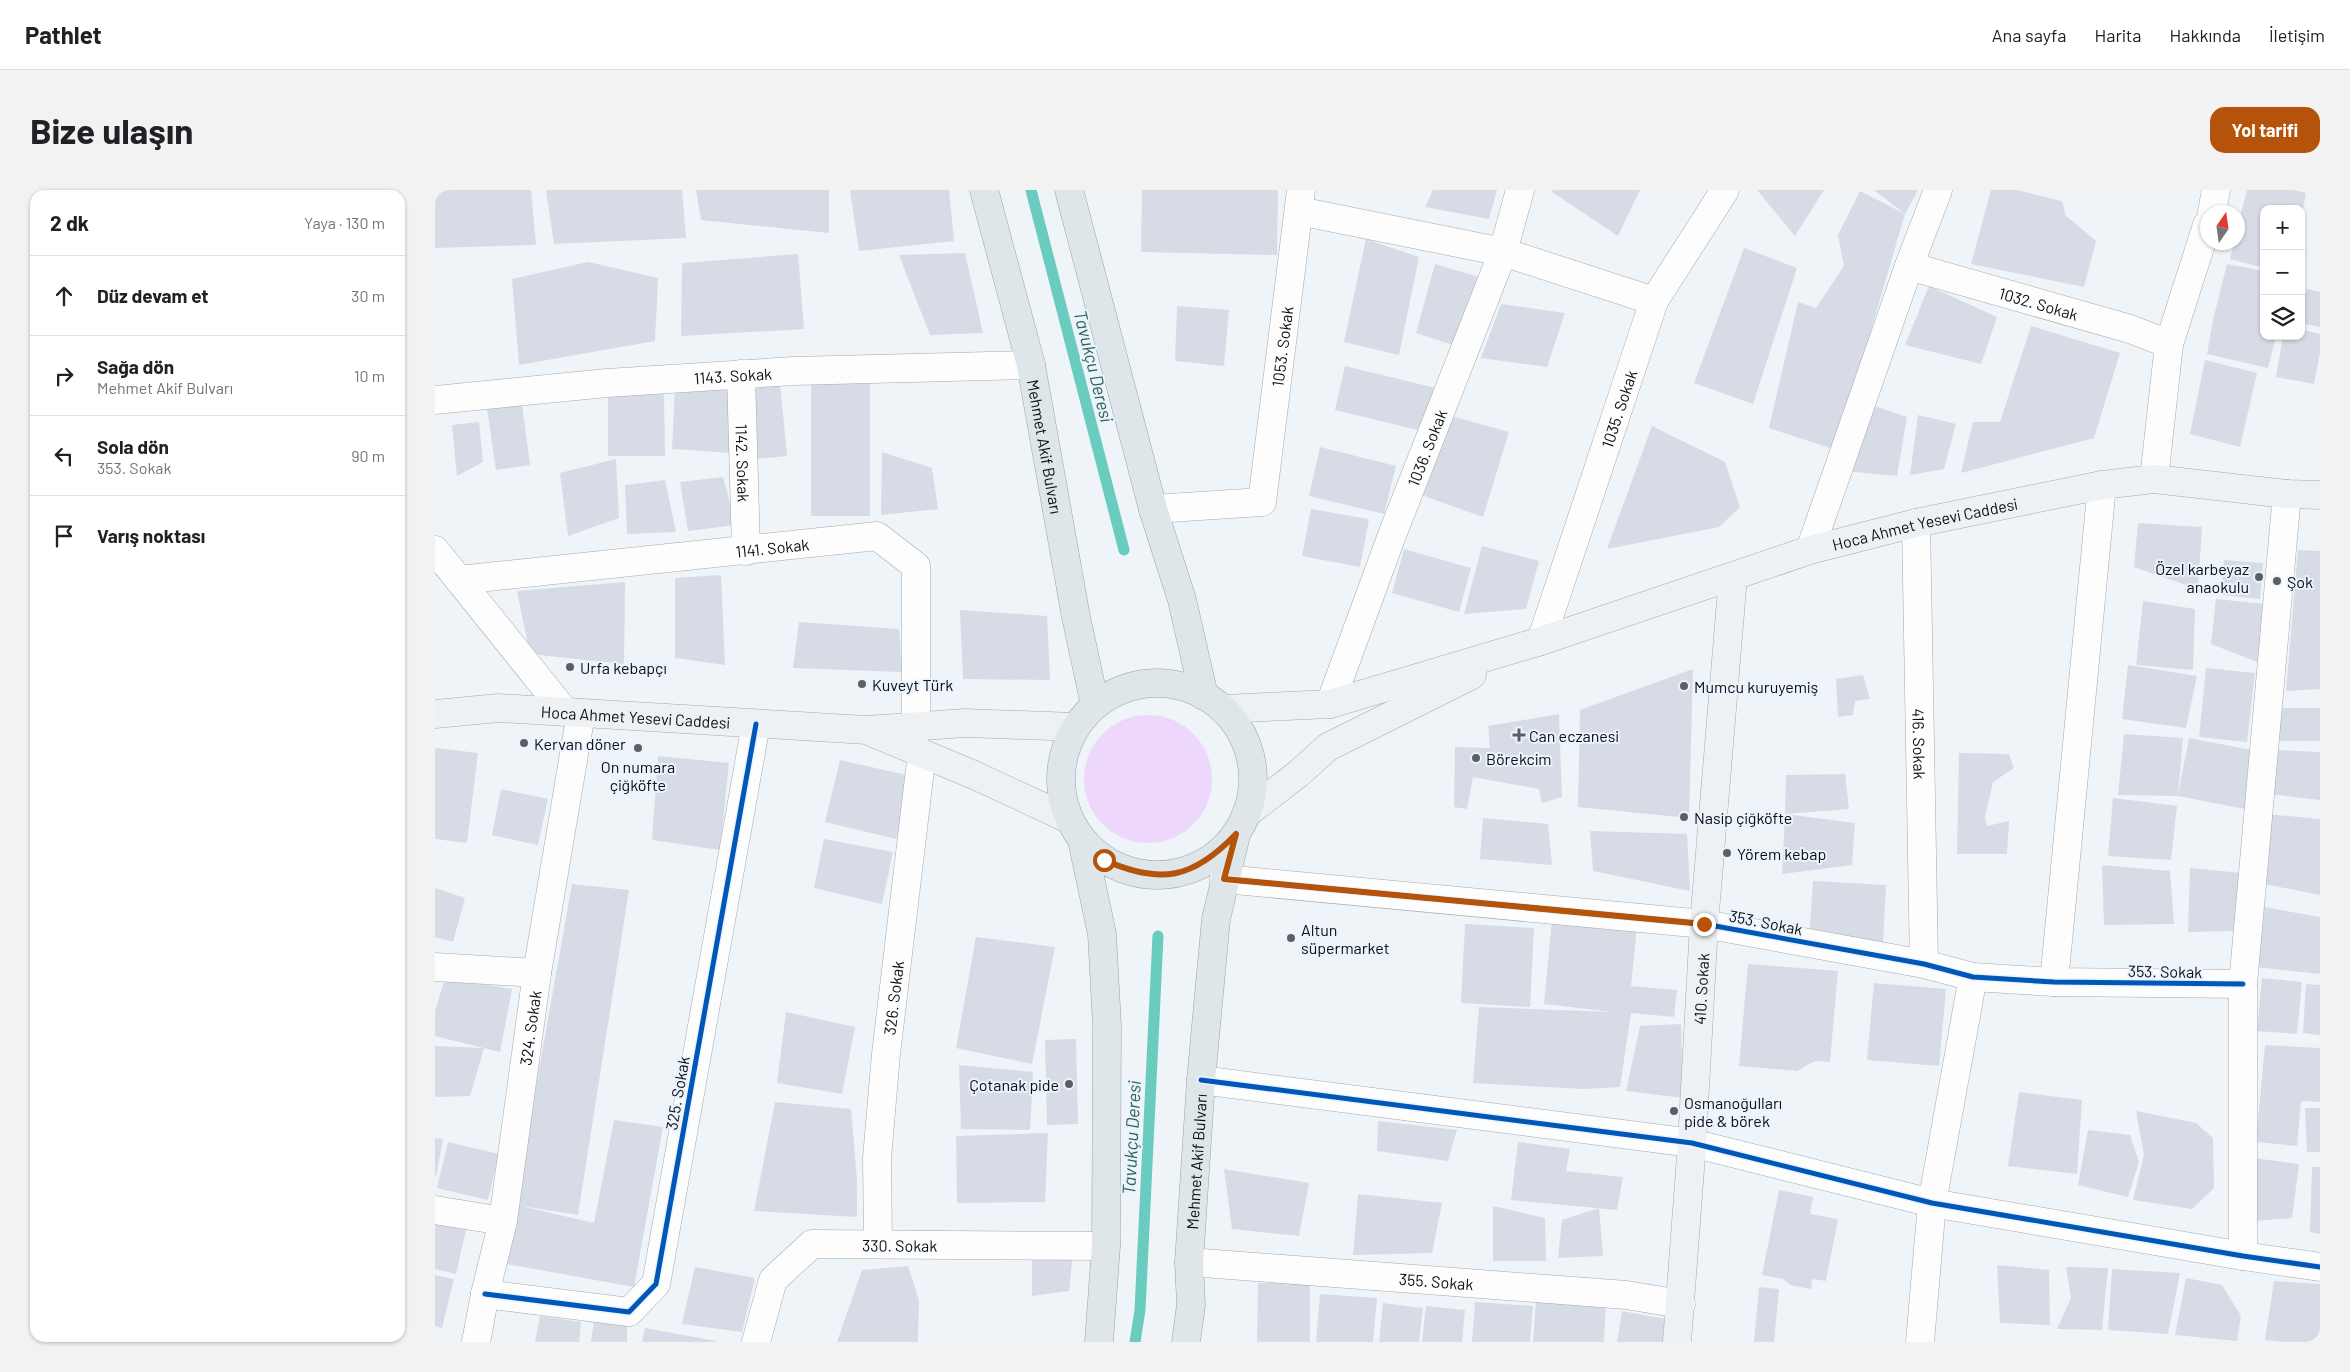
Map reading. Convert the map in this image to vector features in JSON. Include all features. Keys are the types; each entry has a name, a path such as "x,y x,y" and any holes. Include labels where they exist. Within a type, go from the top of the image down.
{"main road":[{"name":"Mehmet Akif Bulvarı","path":"984,190 1031,365 1076,617 1095,705"},
{"path":"1069,190 1153,509 1213,702"},
{"name":"Hoca Ahmet Yesevi Caddesi","path":"1541,641 1810,550 1916,523 2102,484 2155,479 2287,494 2320,495"},
{"name":"410. Sokak","path":"1677,1342 1692,1143 1704,924 1733,577"},
{"path":"1099,1342 1106,1246 1107,1025 1102,934 1075,829 1061,788 1063,756 1075,727 1095,705 1121,690 1149,683 1177,685 1213,702 1330,704 1541,641"},
{"path":"867,730 922,753 1075,829 1104,860 1131,872 1160,875 1190,870 1216,855 1241,824 1328,747 1541,641"},
{"name":"Mehmet Akif Bulvarı","path":"1186,1342 1191,1305 1189,1262 1201,1080 1216,919 1224,879 1253,786 1251,758 1241,731 1213,702"},
{"name":"Hoca Ahmet Yesevi Caddesi","path":"435,714 498,708 867,730"},
{"path":"867,730 965,723 1075,727"}],"street":[{"name":"1036. Sokak","path":"1330,704 1395,526 1503,252 1520,190"},
{"name":"1035. Sokak","path":"1541,641 1654,301 1725,190"},
{"path":"1810,550 1909,266 1938,190"},
{"path":"2213,205 2216,190"},
{"name":"1053. Sokak","path":"1153,509 1261,502 1300,201"},
{"path":"1300,201 1503,252 1654,301"},
{"path":"2155,479 2169,344 2200,247"},
{"name":"1032. Sokak","path":"1909,266 2130,329 2169,344"},
{"name":"1143. Sokak","path":"435,400 607,383 794,370 1031,365"},
{"name":"1142. Sokak","path":"741,374 746,551"},
{"path":"2054,982 2102,484"},
{"path":"2243,1256 2243,984 2287,494"},
{"name":"416. Sokak","path":"1916,523 1924,964"},
{"name":"1141. Sokak","path":"459,580 877,536 916,566 916,727"},
{"path":"435,550 573,713"},
{"name":"324. Sokak","path":"476,1342 485,1294 503,1221 573,713"},
{"name":"325. Sokak","path":"485,1294 629,1312 656,1284 756,724"},
{"name":"326. Sokak","path":"878,1243 877,1158 885,1064 922,753"},
{"name":"353. Sokak","path":"1224,879 1704,924 1924,964 1973,977 2054,982 2243,984"},
{"path":"435,967 537,974"},
{"path":"1920,1342 1932,1203 1973,977"},
{"path":"1201,1080 1692,1143 1932,1203 2243,1256 2320,1267"},
{"path":"435,1210 503,1221"},
{"name":"330. Sokak","path":"756,1342 773,1280 812,1244 1106,1246"},
{"name":"355. Sokak","path":"1189,1262 1626,1295 1681,1304"}],"shaded area":[{"path":"1148,715 1173,720 1193,734 1207,754 1212,779 1207,804 1193,824 1173,838 1148,843 1123,838 1103,824 1089,804 1084,779 1089,754 1103,734 1123,720"}],"building":[{"path":"435,190 531,190 536,245 435,248"},
{"path":"546,190 682,190 686,238 554,244"},
{"path":"696,190 829,190 829,233 701,220"},
{"path":"850,190 949,190 954,241 859,251"},
{"path":"1142,190 1278,190 1277,255 1141,252"},
{"path":"1433,190 1497,190 1489,219 1425,207"},
{"path":"1553,190 1640,190 1618,236 1552,192"},
{"path":"1757,190 1824,190 1795,236"},
{"path":"1874,190 1918,190 1905,214"},
{"path":"1991,190 2017,190 2062,201 2066,216 2096,241 2084,287 1971,264"},
{"path":"2247,190 2293,190 2306,193 2304,205 2260,205 2260,267 2230,259 2232,250 2245,250 2245,205 2243,205"},
{"path":"1860,191 1905,214 1836,450 1769,428 1798,302 1816,308 1844,266 1838,235"},
{"path":"1366,239 1419,257 1399,355 1344,342"},
{"path":"1744,248 1797,268 1753,404 1694,383"},
{"path":"965,253 983,333 930,335 899,255"},
{"path":"798,254 804,329 681,336 682,263"},
{"path":"588,262 658,278 655,341 519,365 512,279"},
{"path":"1435,264 1486,279 1459,347 1416,333"},
{"path":"2227,264 2260,270 2260,340 2275,340 2268,368 2207,354 2213,320"},
{"path":"1929,286 1997,317 1981,364 1905,345"},
{"path":"2307,289 2320,292 2320,327 2305,324 2305,295"},
{"path":"1501,304 1565,313 1547,367 1481,358"},
{"path":"1177,306 1229,310 1224,366 1175,361"},
{"path":"2031,326 2120,353 2094,438 1961,473 1973,422 2000,422"},
{"path":"2305,330 2320,334 2320,353 2314,384 2276,377 2282,340 2305,340"},
{"path":"2205,360 2257,373 2240,447 2190,434"},
{"path":"1345,366 1444,390 1422,431 1335,410"},
{"path":"780,383 787,456 756,459 749,387"},
{"path":"811,383 870,383 870,516 811,516"},
{"path":"675,387 735,390 732,453 672,449"},
{"path":"608,393 664,393 665,456 608,456"},
{"path":"522,404 530,465 496,470 487,409"},
{"path":"1869,404 1907,417 1897,476 1845,471"},
{"path":"1444,414 1509,432 1483,517 1421,495"},
{"path":"1918,415 1956,424 1944,469 1910,475"},
{"path":"479,422 483,462 457,476 452,425"},
{"path":"1652,426 1725,462 1740,507 1719,527 1607,549"},
{"path":"1320,447 1396,466 1384,514 1309,496"},
{"path":"882,452 932,468 938,509 881,515"},
{"path":"616,459 619,518 568,536 560,473"},
{"path":"723,477 736,525 688,531 680,482"},
{"path":"665,480 676,532 627,534 625,485"},
{"path":"1311,509 1369,519 1360,567 1302,556"},
{"path":"2138,523 2202,527 2198,589 2134,567"},
{"path":"1482,546 1539,561 1526,609 1464,614"},
{"path":"1404,549 1471,568 1459,612 1392,593"},
{"path":"2298,550 2320,551 2320,689 2286,691"},
{"path":"2224,560 2263,563 2260,599 2221,595"},
{"path":"721,575 725,665 675,658 675,578"},
{"path":"625,582 624,664 530,654 517,591"},
{"path":"2216,599 2266,604 2260,663 2211,644"},
{"path":"2143,601 2195,609 2193,670 2136,665"},
{"path":"960,610 1047,616 1050,680 963,679"},
{"path":"799,622 899,629 902,672 793,668"},
{"path":"2128,665 2197,676 2186,728 2122,719"},
{"path":"2206,668 2255,673 2247,742 2199,737"},
{"path":"1693,669 1689,818 1578,807 1580,710"},
{"path":"1863,675 1870,699 1855,701 1853,715 1838,717 1836,679"},
{"path":"2281,708 2320,708 2320,741 2277,741"},
{"path":"1559,714 1562,797 1542,803 1539,789 1473,777 1467,809 1454,807 1455,747 1490,748 1488,726"},
{"path":"2124,734 2183,738 2178,795 2189,738 2257,751 2245,809 2178,796 2118,795"},
{"path":"435,748 478,753 467,843 435,839"},
{"path":"2275,750 2320,752 2320,800 2270,794"},
{"path":"1959,753 2009,754 2014,768 1993,782 1985,817 1987,826 2009,821 2007,854 1957,854"},
{"path":"658,756 729,763 720,850 652,840"},
{"path":"840,760 911,776 896,839 825,822"},
{"path":"1845,774 1849,809 1785,814 1786,775"},
{"path":"501,789 548,799 538,845 492,835"},
{"path":"2113,798 2177,806 2171,860 2108,856"},
{"path":"1785,814 1855,823 1852,865 1782,874"},
{"path":"2266,814 2320,819 2320,895 2259,883"},
{"path":"1483,818 1548,824 1552,865 1480,859"},
{"path":"1590,831 1687,834 1690,891 1593,871"},
{"path":"824,839 893,852 882,904 814,888"},
{"path":"2102,865 2170,871 2174,924 2104,925"},
{"path":"2190,868 2241,873 2243,931 2188,932"},
{"path":"1813,881 1886,885 1883,943 1809,939"},
{"path":"572,884 629,890 578,1215 521,1206 594,1223 614,1120 663,1127 634,1287 507,1264 515,1205"},
{"path":"435,888 465,898 453,942 435,937"},
{"path":"2264,907 2320,917 2320,974 2255,967"},
{"path":"1552,920 1637,928 1631,986 1677,990 1674,1017 1631,1013 1620,1087 1583,1089 1473,1083 1479,1007 1613,1012 1544,1004"},
{"path":"1465,924 1534,928 1530,1007 1461,1003"},
{"path":"976,937 1055,947 1032,1064 956,1048"},
{"path":"1748,964 1838,971 1830,1062 1815,1061 1797,1071 1739,1066"},
{"path":"445,978 512,989 500,1052 435,1036 435,1011"},
{"path":"2262,978 2302,982 2297,1034 2257,1031"},
{"path":"1874,983 1946,989 1939,1066 1867,1060"},
{"path":"2306,984 2320,985 2320,1035 2303,1033"},
{"path":"786,1012 855,1027 842,1094 777,1083"},
{"path":"1681,1024 1683,1098 1626,1091 1640,1026"},
{"path":"1076,1039 1078,1124 1047,1125 1045,1040"},
{"path":"2265,1045 2320,1048 2320,1102 2301,1101 2297,1146 2256,1142"},
{"path":"435,1046 484,1048 470,1096 435,1097"},
{"path":"959,1065 1033,1072 1030,1130 961,1129"},
{"path":"2019,1092 2082,1100 2077,1174 2008,1166"},
{"path":"775,1102 851,1109 857,1180 857,1217 754,1211"},
{"path":"2305,1108 2320,1108 2320,1152 2307,1152"},
{"path":"2136,1111 2196,1123 2213,1138 2214,1188 2192,1209 2133,1200 2144,1155"},
{"path":"1378,1121 1457,1130 1448,1161 1377,1151"},
{"path":"2088,1130 2130,1135 2139,1162 2128,1197 2078,1185"},
{"path":"1048,1133 1045,1202 957,1203 956,1136"},
{"path":"435,1138 443,1139 436,1176 435,1176"},
{"path":"448,1142 499,1154 488,1200 437,1188"},
{"path":"1518,1142 1570,1149 1566,1171 1623,1177 1617,1210 1511,1200"},
{"path":"2254,1158 2299,1164 2292,1218 2253,1221"},
{"path":"2312,1167 2320,1167 2320,1234 2310,1232"},
{"path":"1224,1169 1309,1183 1299,1236 1232,1229"},
{"path":"1779,1190 1813,1197 1810,1214 1838,1219 1826,1281 1812,1279 1811,1289 1790,1285 1783,1279 1762,1275"},
{"path":"1358,1194 1442,1203 1432,1253 1353,1255"},
{"path":"1493,1206 1545,1218 1546,1261 1493,1261"},
{"path":"1599,1208 1603,1256 1558,1258 1562,1220"},
{"path":"435,1213 468,1221 456,1274 435,1269"},
{"path":"1073,1254 1069,1291 1032,1296 1032,1258"},
{"path":"1997,1265 2049,1270 2050,1325 2000,1323"},
{"path":"908,1266 919,1300 918,1342 837,1342 862,1270"},
{"path":"695,1267 755,1278 742,1332 682,1324"},
{"path":"2066,1267 2108,1268 2102,1330 2057,1329 2071,1298"},
{"path":"2112,1269 2180,1273 2168,1334 2108,1330"},
{"path":"435,1275 454,1279 442,1328 435,1326"},
{"path":"2186,1278 2222,1285 2241,1316 2237,1341 2175,1335"},
{"path":"2274,1281 2320,1284 2320,1342 2265,1340"},
{"path":"1258,1283 1310,1283 1310,1342 1257,1342"},
{"path":"1759,1287 1779,1289 1774,1342 1754,1342"},
{"path":"1320,1294 1377,1298 1373,1342 1316,1342"},
{"path":"1536,1299 1606,1303 1604,1342 1533,1342"},
{"path":"1475,1302 1533,1306 1530,1342 1472,1342"},
{"path":"1383,1303 1423,1308 1419,1342 1379,1342"},
{"path":"1426,1306 1465,1310 1462,1342 1422,1342"},
{"path":"1622,1311 1671,1320 1667,1342 1617,1342"},
{"path":"540,1316 581,1322 579,1342 535,1342"},
{"path":"594,1320 627,1326 627,1342 591,1342"},
{"path":"645,1328 716,1341 716,1342 642,1342"}],"waterway":[{"name":"Tavukçu Deresi","path":"1031,190 1124,550"},
{"name":"Tavukçu Deresi","path":"1135,1342 1140,1310 1158,936"}],"cycle path":[{"path":"485,1294 629,1312 656,1284 756,724"},
{"path":"1224,879 1704,924 1924,964 1973,977 2054,982 2243,984"},
{"path":"1201,1080 1692,1143 1932,1203 2243,1256 2320,1267"}],"place":[{"name":"Özel karbeyaz anaokulu","path":"2259,577"},
{"name":"Şok","path":"2277,581"},
{"name":"Urfa kebapçı","path":"570,667"},
{"name":"Kuveyt Türk","path":"862,684"},
{"name":"Mumcu kuruyemiş","path":"1684,686"},
{"name":"Can eczanesi","path":"1519,735"},
{"name":"Kervan döner","path":"524,743"},
{"name":"On numara çiğköfte","path":"638,748"},
{"name":"Börekcim","path":"1476,758"},
{"name":"Nasip çiğköfte","path":"1684,817"},
{"name":"Yörem kebap","path":"1727,853"},
{"name":"Altun süpermarket","path":"1291,938"},
{"name":"Çotanak pide","path":"1069,1084"},
{"name":"Osmanoğulları pide & börek","path":"1674,1111"}],"route":[{"path":"1104,860 1131,872 1160,875 1190,870 1216,855 1236,834 1224,879 1704,924"}]}
